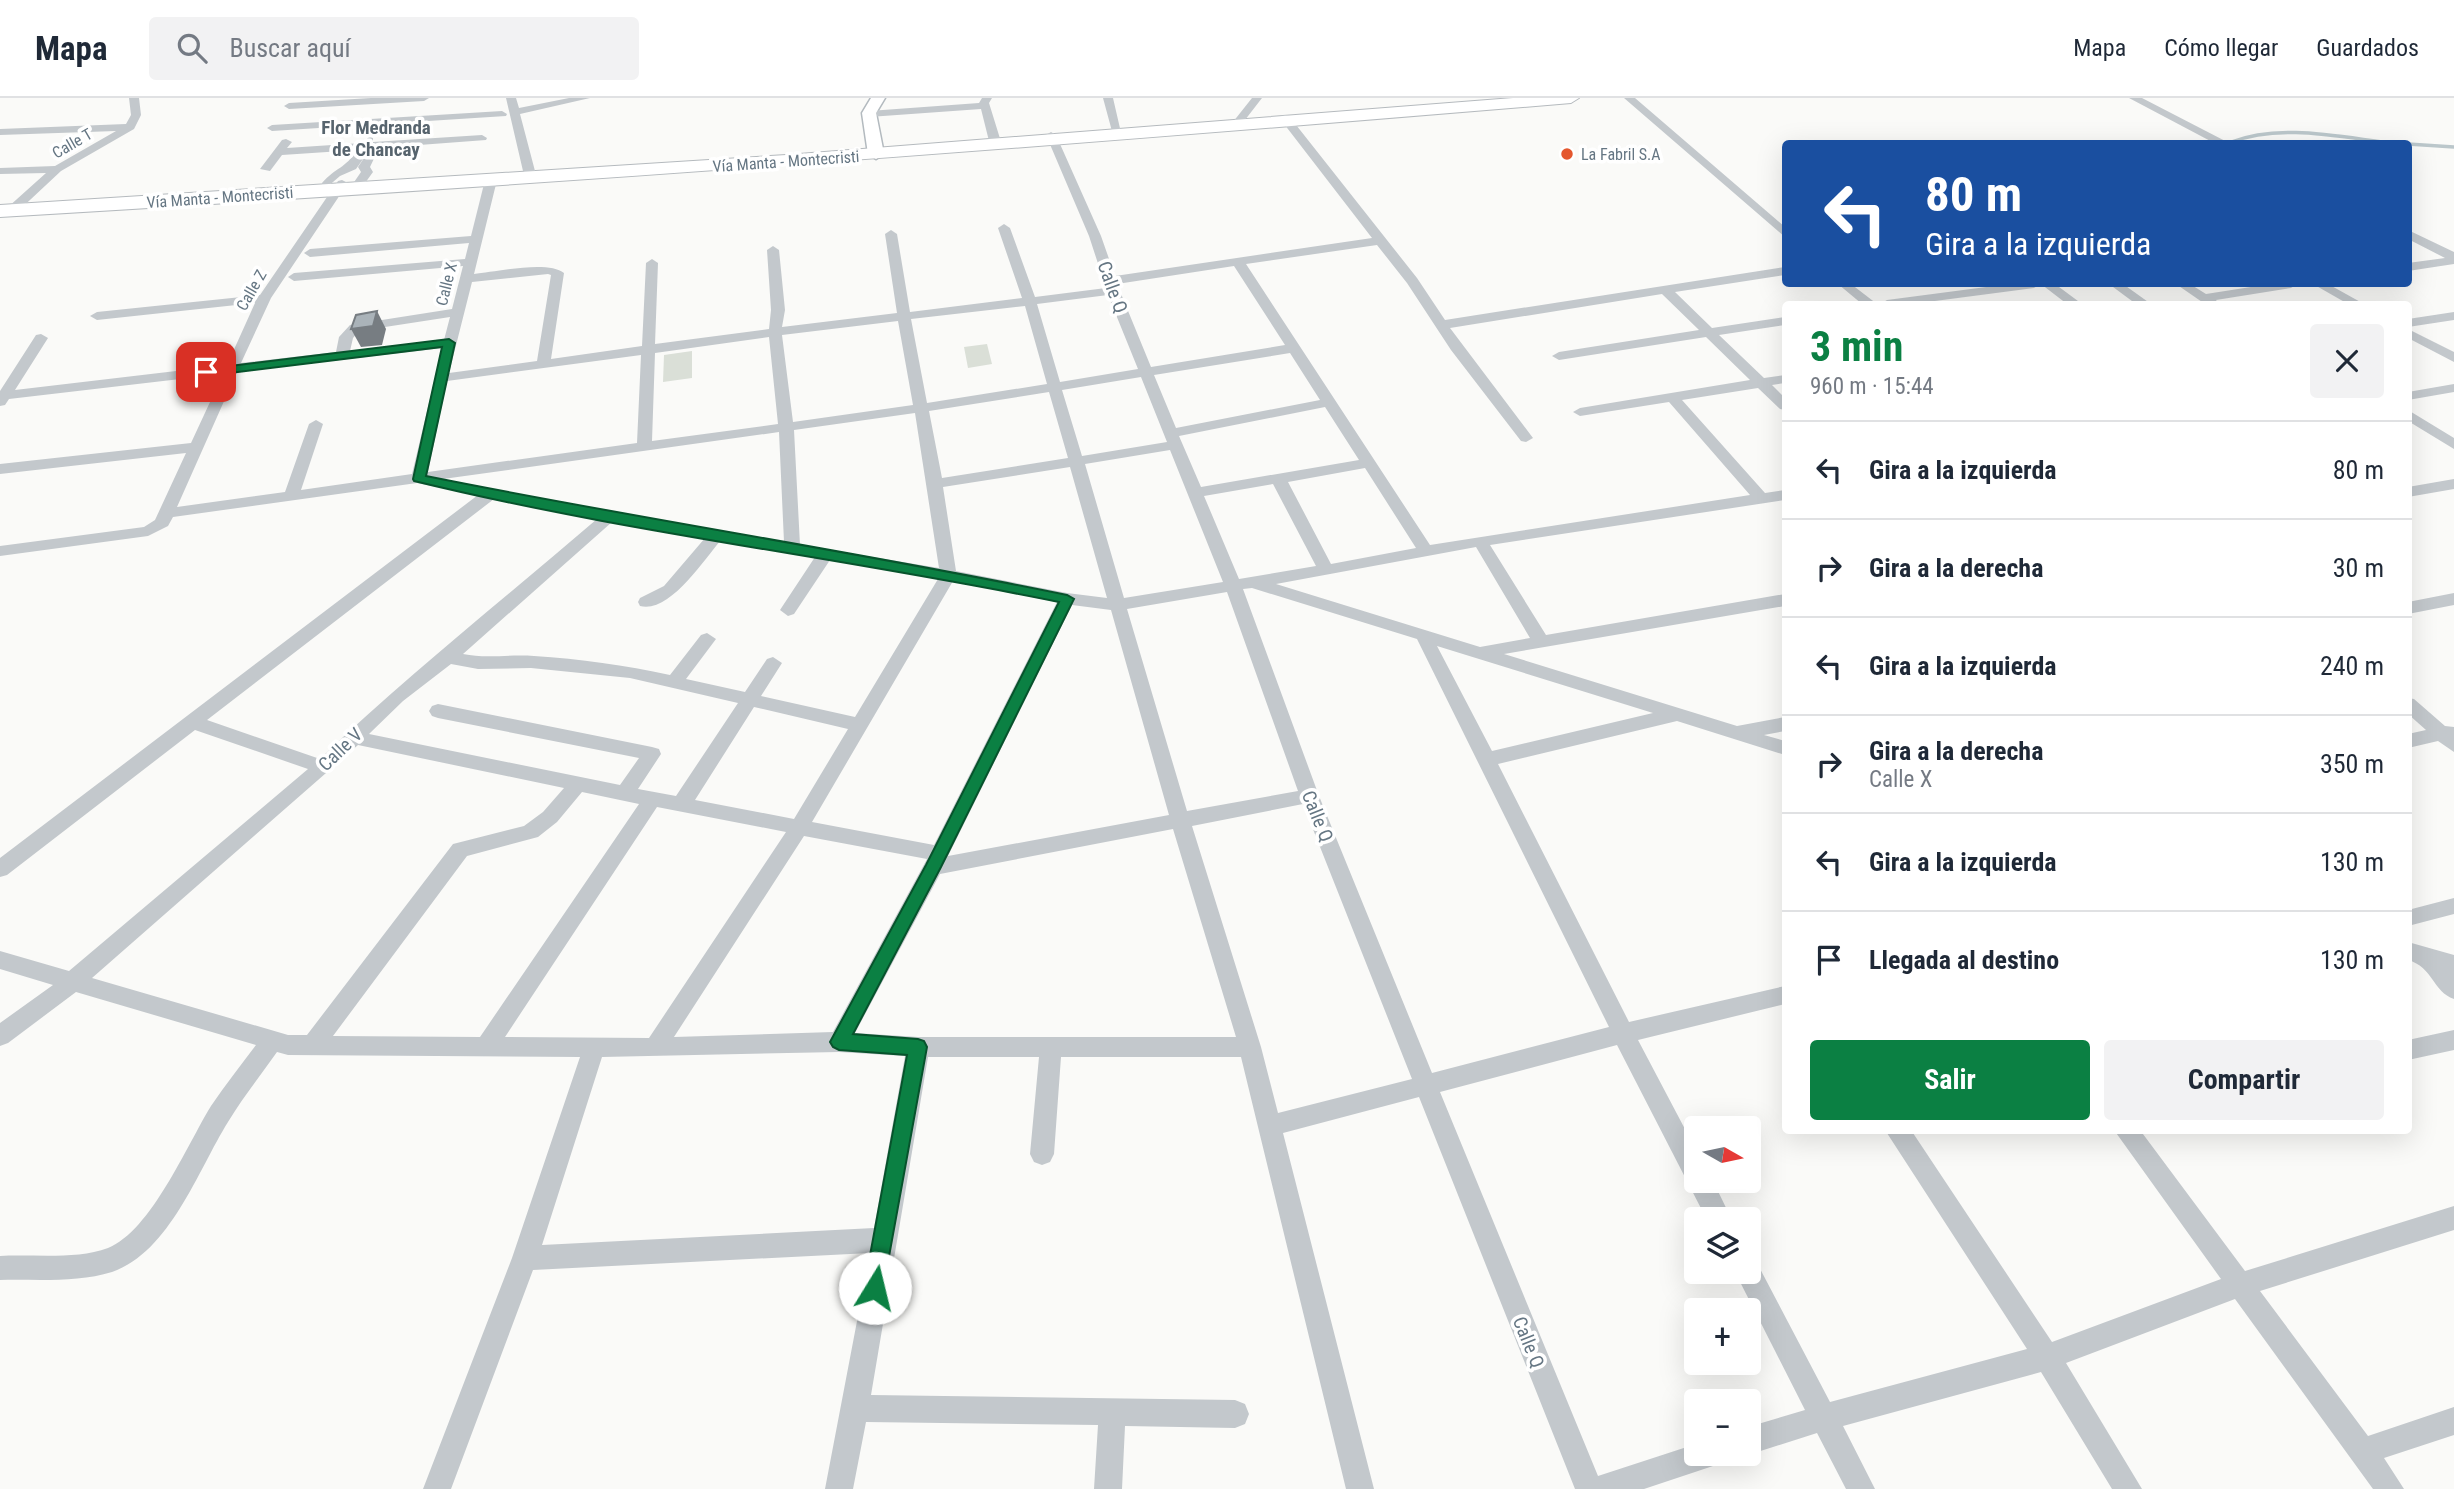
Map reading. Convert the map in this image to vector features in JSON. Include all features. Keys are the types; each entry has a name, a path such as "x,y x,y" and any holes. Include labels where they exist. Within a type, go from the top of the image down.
{"main road":[{"name":"Vía Manta - Montecristi","path":"341,186 491,180 1236,125 1512,98"},
{"name":"Vía Manta - Montecristi","path":"1287,120 1571,98"},
{"name":"Vía Manta - Montecristi","path":"7,207 529,171 875,152"}],"street":[{"path":"0,132 130,127 136,115 134,98"},
{"path":"289,106 424,98"},
{"path":"511,98 529,171"},
{"path":"516,112 585,98"},
{"path":"875,152 869,114 878,98"},
{"path":"1108,98 1118,133"},
{"path":"1236,125 1257,98"},
{"path":"1629,98 1779,222"},
{"path":"2135,98 2219,140"},
{"path":"371,146 364,167 367,172 341,186 336,174 352,167 371,146 401,99"},
{"path":"869,114 986,102 995,143"},
{"path":"272,128 502,114"},
{"path":"279,152 371,146 483,145 478,116"},
{"path":"1287,120 1378,241 1412,281 1441,325 1526,438"},
{"name":"Calle T","path":"7,207 57,169 130,127"},
{"path":"266,169 296,127"},
{"name":"Calle Q","path":"1052,138 1095,236 1112,286 1195,493 1243,585 1309,796 1588,1489"},
{"path":"0,171 57,169"},
{"name":"Calle X","path":"419,479 449,343 491,180"},
{"name":"Calle Z","path":"0,551 148,531 162,523 264,298 341,186"},
{"path":"1004,228 1030,302 1180,820 1250,1047 1360,1489"},
{"path":"655,1048 799,828 948,575 936,484 891,234"},
{"path":"2412,236 2454,258"},
{"path":"310,253 475,239"},
{"path":"441,378 775,332 1030,302 1238,262 1378,241"},
{"path":"2412,242 2424,242"},
{"path":"773,250 778,310 775,332 786,427 792,548"},
{"path":"2412,266 2454,258"},
{"path":"294,277 470,262"},
{"path":"1238,262 1426,551"},
{"path":"643,447 652,263"},
{"path":"466,279 549,270 558,273 543,364"},
{"path":"1441,325 1782,271"},
{"path":"1848,287 1866,301"},
{"path":"1909,301 2012,287"},
{"path":"2051,287 2071,301"},
{"path":"2119,287 2140,301"},
{"path":"2187,287 2208,301 2276,287"},
{"path":"2325,287 2351,301"},
{"path":"1665,290 1782,403"},
{"path":"97,316 264,298"},
{"path":"342,356 346,337 355,328 457,312"},
{"path":"2412,322 2454,316"},
{"path":"1559,356 1782,322"},
{"path":"2412,335 2454,358"},
{"path":"1,398 41,338"},
{"path":"1,398 449,343"},
{"path":"167,513 922,408 1295,348"},
{"path":"1580,412 1782,379"},
{"path":"2412,395 2454,388"},
{"path":"1672,397 1760,497"},
{"path":"936,484 1075,461 1330,402"},
{"path":"2412,417 2454,446"},
{"path":"291,496 316,424"},
{"path":"0,468 197,447"},
{"path":"1195,493 1368,463"},
{"path":"1278,478 1326,570"},
{"path":"419,479 609,517 948,575 1067,599 1118,605 1480,541 1782,495"},
{"path":"2412,491 2454,484"},
{"path":"0,869 491,493"},
{"name":"Calle V","path":"0,1036 71,982 323,767 397,696 448,657 609,517"},
{"path":"646,601 670,590 716,535"},
{"path":"1480,541 1541,641"},
{"path":"788,610 826,554"},
{"path":"1243,585 1423,635 1782,747"},
{"path":"839,1042 936,861 1067,599"},
{"path":"1479,652 1782,601"},
{"path":"2412,608 2450,604"},
{"path":"1423,635 1488,759 1621,1034 1684,1152"},
{"path":"675,681 707,639"},
{"path":"448,657 478,663 531,662 594,667 675,681 860,725"},
{"path":"681,805 773,663"},
{"path":"2412,707 2450,737"},
{"path":"438,711 652,754 624,794"},
{"path":"1488,759 1679,714"},
{"path":"192,722 323,767"},
{"path":"1740,732 1782,725"},
{"path":"352,737 799,828 936,861 1309,796"},
{"path":"2412,741 2450,737"},
{"path":"313,1045 460,850 513,838 541,825 578,784"},
{"path":"486,1047 652,799"},
{"path":"2412,917 2454,906"},
{"path":"2412,952 2454,964"},
{"path":"2429,957 2454,990"},
{"path":"0,960 288,1045 655,1048 839,1042 918,1047 1250,1047"},
{"path":"1271,1126 1621,1034 1782,996"},
{"path":"0,1268 103,1262 121,1256 142,1241 157,1223 220,1112 273,1040"},
{"path":"2412,1049 2454,1040"},
{"path":"839,1489 918,1047"},
{"path":"1042,1154 1051,1047"},
{"path":"438,1489 525,1258 594,1048"},
{"path":"1900,1134 2046,1357 2128,1489"},
{"path":"2129,1134 2390,1489"},
{"path":"1761,1437 2046,1357 2240,1285 2454,1218"},
{"path":"525,1258 883,1240"},
{"path":"1754,1284 1861,1489"},
{"path":"855,1408 1235,1414"},
{"path":"1108,1489 1112,1413"},
{"path":"2361,1452 2454,1421"},
{"path":"1601,1489 1684,1462"}],"shaded area":[{"path":"987,344 992,364 968,368 964,347"},
{"path":"692,351 692,378 663,382 664,355"}],"building":[{"path":"377,311 373,326 351,329 356,315"}],"waterway":[{"path":"2239,140 2272,133 2316,134 2368,140"},
{"path":"2412,144 2454,147"}],"place":[{"name":"La Fabril S.A","path":"1567,154"}],"district":[{"name":"Flor Medranda de Chancay","path":"376,138"}],"route":[{"path":"206,372 449,343 419,479 609,517 948,575 1067,599 933,867 839,1042 918,1047 875,1288"}]}
